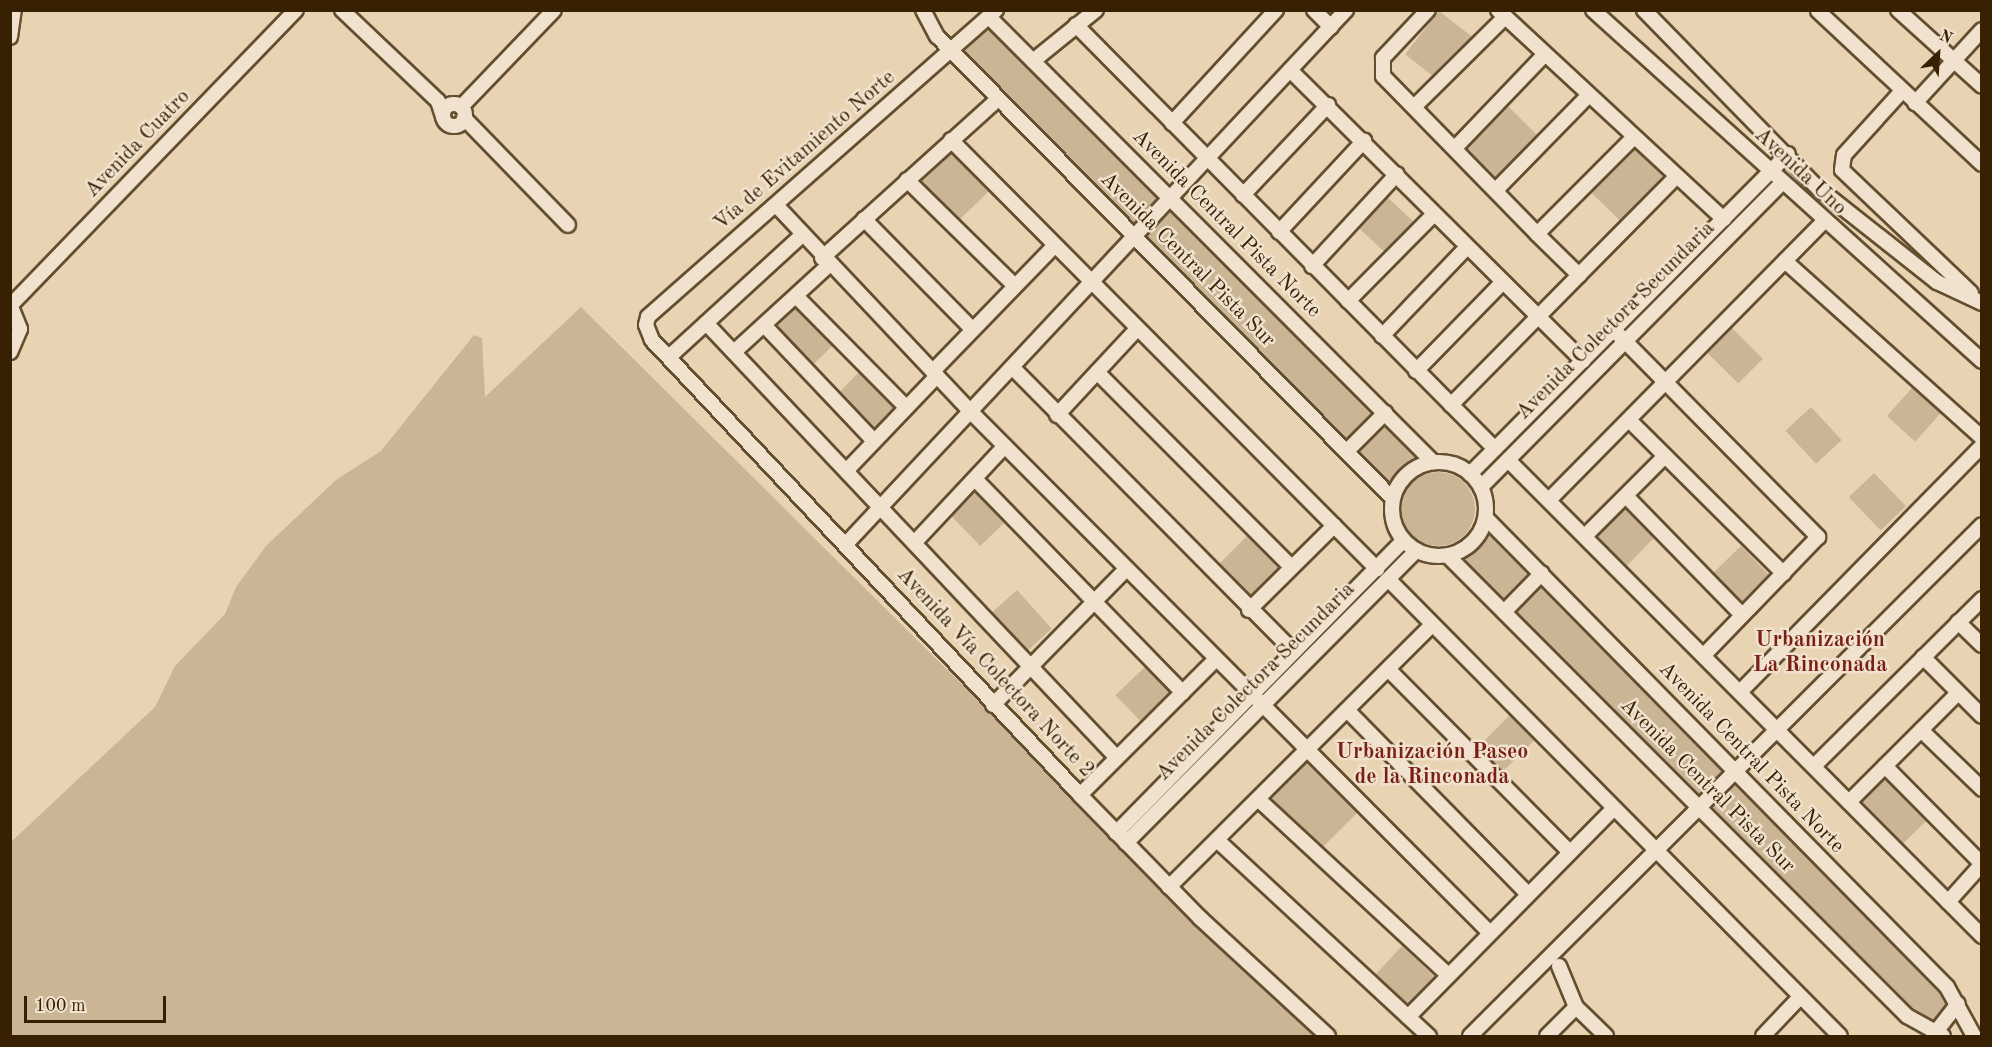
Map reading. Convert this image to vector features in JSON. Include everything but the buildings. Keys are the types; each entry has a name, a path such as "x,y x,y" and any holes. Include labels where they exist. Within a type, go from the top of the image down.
{"street":[{"path":"10,37 14,10"},
{"path":"452,112 554,10"},
{"name":"Avenida Central Pista Sur","path":"923,10 952,51 998,99 1392,498"},
{"path":"1033,61 1096,10"},
{"path":"1172,123 1276,10"},
{"path":"1314,10 1331,27"},
{"path":"846,544 884,507 1094,284 1346,10"},
{"path":"1428,10 1379,68 1537,234 1580,275"},
{"name":"Avenida Uno","path":"1593,10 1823,222 1982,361"},
{"path":"1644,10 1788,154 1882,243 1937,282 1982,303"},
{"path":"1898,10 1982,86"},
{"name":"Avenida Cuatro","path":"11,305 295,11"},
{"path":"343,11 472,131 568,225"},
{"path":"1818,11 1982,164"},
{"name":"Vía de Evitamiento Norte","path":"646,326 648,317 993,14"},
{"name":"Avenida Central Pista Norte","path":"993,14 1033,61 1433,462"},
{"path":"1415,106 1502,14 1724,219"},
{"path":"1076,25 1495,449"},
{"path":"1915,102 1982,30"},
{"path":"1455,148 1545,54"},
{"path":"1290,70 1328,105 1467,248 1583,361"},
{"name":"Avenida Uno","path":"1902,91 1844,155 1842,170 1849,181 1982,303"},
{"path":"1496,190 1589,95"},
{"path":"734,352 796,296 864,219 998,99"},
{"path":"1243,195 1328,105"},
{"path":"1537,234 1634,137"},
{"path":"951,141 1377,569"},
{"path":"1279,232 1364,141"},
{"name":"Avenida Colectora Secundaria","path":"1470,474 1788,154"},
{"path":"1312,266 1397,174"},
{"path":"1451,405 1677,176"},
{"path":"907,180 1015,286"},
{"name":"Avenida Colectora Secundaria","path":"1481,487 1781,184"},
{"path":"776,205 826,261 971,412 1216,659 1264,704 1489,933"},
{"path":"1348,301 1434,214"},
{"path":"864,219 972,329"},
{"path":"1549,500 1823,222"},
{"path":"669,357 802,235"},
{"path":"848,469 906,407 972,329 1054,246"},
{"path":"1382,336 1467,248"},
{"path":"1785,261 1982,438"},
{"path":"1416,371 1503,282"},
{"path":"796,296 906,407"},
{"path":"10,352 20,329 11,305"},
{"path":"706,323 884,507 1117,759"},
{"path":"764,325 874,441"},
{"name":"Avenida Vía Colectora Norte 2","path":"646,326 669,357 846,544 993,705 1169,887 1328,1036"},
{"path":"1057,415 1137,329"},
{"path":"1614,330 1816,534 1816,542 1703,656"},
{"path":"1014,369 1249,610 1294,652"},
{"path":"1097,372 1292,567"},
{"path":"1347,451 1385,413"},
{"path":"1629,420 1784,574"},
{"path":"916,541 1005,446"},
{"path":"1740,692 1982,446"},
{"path":"1585,536 1665,456"},
{"path":"1508,460 1982,936"},
{"path":"1433,462 1455,465 1470,474 1481,487 1486,518 1473,543 1448,556 1416,551 1403,541 1392,521 1392,498 1411,470 1433,462"},
{"path":"975,479 1182,693"},
{"path":"1626,496 1742,615"},
{"name":"Avenida Central Pista Norte","path":"1486,518 1734,771 1958,1004 1976,1027"},
{"path":"1470,1036 1653,849 1698,808 1982,525"},
{"path":"1249,610 1334,526"},
{"name":"Avenida Colectora Secundaria","path":"1121,838 1253,693 1403,541"},
{"name":"Avenida Colectora Secundaria","path":"1121,838 1264,704 1416,551"},
{"name":"Avenida Central Pista Sur","path":"1448,556 1907,1016 1939,1035"},
{"path":"993,705 1126,569"},
{"path":"1504,612 1542,573"},
{"path":"1389,580 1431,626 1840,1036"},
{"path":"1814,766 1982,599"},
{"path":"1958,622 1982,645"},
{"path":"1169,887 1431,626"},
{"path":"1923,657 1982,716"},
{"path":"1080,795 1216,659"},
{"path":"1388,669 1570,852"},
{"path":"1850,802 1958,693"},
{"path":"1347,710 1528,894"},
{"path":"1922,730 1982,789"},
{"path":"1885,766 1982,864 1948,902"},
{"path":"1258,799 1448,975"},
{"path":"1408,1017 1612,809"},
{"path":"1217,840 1429,1036"},
{"path":"1558,966 1576,1007 1606,1036"},
{"path":"1763,1036 1800,998"},
{"path":"1939,1035 1958,1004"},
{"path":"1547,1036 1576,1007"}],"shaded area":[{"path":"1439,11 1474,38 1440,81 1405,54"},
{"path":"983,25 994,27 1163,198 1135,227 964,57 964,44"},
{"path":"1507,105 1538,136 1495,179 1464,148"},
{"path":"1632,146 1664,177 1621,222 1589,191"},
{"path":"952,148 990,190 956,223 915,183 916,176"},
{"path":"1765,186 1768,190 1631,327 1628,324"},
{"path":"1385,195 1416,224 1387,254 1356,226"},
{"path":"1174,209 1374,409 1375,415 1348,441 1146,242 1146,233"},
{"path":"790,298 834,344 806,372 761,326"},
{"path":"581,307 1118,839 1322,1036 11,1036 11,842 155,707 175,666 225,614 236,587 266,546 336,480 381,451 474,335 482,338 485,397"},
{"path":"1731,327 1763,359 1738,384 1706,352"},
{"path":"861,370 903,410 874,441 832,400"},
{"path":"1581,371 1585,373 1482,473 1482,471"},
{"path":"1913,387 1941,412 1915,441 1887,416"},
{"path":"1811,407 1842,440 1816,464 1785,431"},
{"path":"1380,424 1390,425 1423,461 1403,473 1392,491 1357,455"},
{"path":"1431,472 1445,472 1459,478 1469,488 1475,502 1473,523 1459,540 1445,546 1431,546 1417,540 1407,530 1401,516 1401,502 1407,488 1417,478"},
{"path":"1874,473 1906,506 1881,530 1849,497"},
{"path":"975,483 1009,518 980,546 946,511"},
{"path":"1624,507 1655,537 1626,567 1595,537"},
{"path":"1251,532 1286,567 1252,601 1217,566"},
{"path":"1493,532 1533,575 1503,604 1462,561"},
{"path":"1741,546 1770,576 1740,605 1711,575"},
{"path":"1541,582 1728,772 1702,796 1694,796 1515,614"},
{"path":"1017,590 1052,629 1023,655 988,616"},
{"path":"1150,662 1179,692 1145,726 1115,695"},
{"path":"1510,715 1535,740 1502,772 1477,748"},
{"path":"1308,760 1359,811 1319,851 1268,800"},
{"path":"1887,774 1929,818 1898,848 1855,805"},
{"path":"1735,780 1944,987 1950,1010 1934,1025 1919,1021 1711,814 1708,805"},
{"path":"1402,946 1437,979 1408,1009 1373,977"}],"district":[{"name":"Urbanización La Rinconada","path":"1820,652"},
{"name":"Urbanización Paseo de la Rinconada","path":"1432,764"}]}
